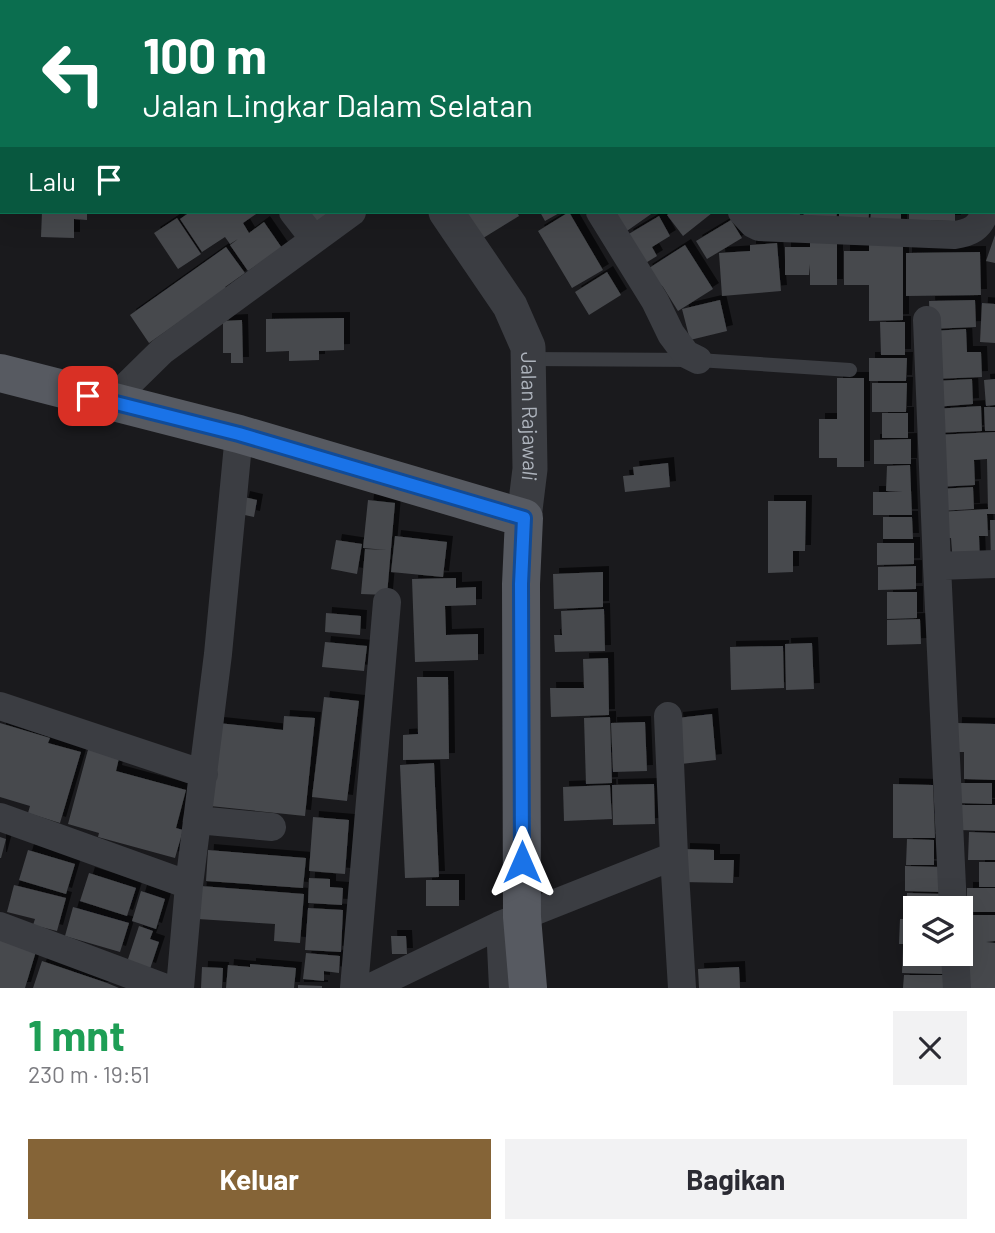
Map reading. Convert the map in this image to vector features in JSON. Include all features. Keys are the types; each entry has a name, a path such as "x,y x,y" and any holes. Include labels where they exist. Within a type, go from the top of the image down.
{"main road":[{"path":"0,373 239,434 524,518 511,921 528,988"}],"street":[{"path":"295,214 314,239"},
{"path":"110,402 162,351 349,214"},
{"name":"Jalan Rajawali","path":"447,214 510,306 528,347 530,469 524,518"},
{"path":"601,214 655,301 671,334 686,354 698,360"},
{"path":"744,214 752,224 760,227 954,235 976,228 984,214"},
{"path":"926,320 952,896"},
{"path":"180,988 239,434"},
{"path":"937,566 995,564"},
{"path":"354,988 387,603"},
{"path":"0,706 204,774"},
{"path":"668,716 682,988"},
{"path":"0,817 189,886"},
{"path":"197,820 272,827"},
{"path":"369,988 511,921 674,856"},
{"path":"503,988 511,921"},
{"path":"0,926 166,988"},
{"path":"956,966 957,988"}],"lane":[{"path":"528,359 698,360 850,370"}],"building":[{"path":"42,214 87,214 87,220 74,219 74,238 41,237"},
{"path":"187,214 256,214 243,223 249,233 264,222 282,248 248,271 230,245 238,239 230,244 225,237 202,252 180,219"},
{"path":"310,214 333,214 317,224"},
{"path":"464,214 518,214 519,216 480,240"},
{"path":"541,214 557,214 545,221"},
{"path":"570,214 603,270 572,288 538,231"},
{"path":"611,214 651,214 624,233"},
{"path":"668,214 711,214 683,236"},
{"path":"780,214 800,214 799,226 778,223"},
{"path":"804,214 837,214 836,222 803,220"},
{"path":"839,214 869,214 868,227 839,226"},
{"path":"871,214 901,214 901,225 870,224"},
{"path":"909,214 955,214 955,221 909,220"},
{"path":"659,216 670,236 652,247 657,256 644,264 627,235"},
{"path":"177,218 201,254 178,269 154,233"},
{"path":"731,220 742,238 707,259 696,241"},
{"path":"995,235 995,263 986,261"},
{"path":"810,242 837,242 837,285 810,285 810,264 809,275 785,275 785,247 810,247"},
{"path":"777,243 781,291 722,296 719,253 750,251 750,245"},
{"path":"869,244 903,244 903,320 869,321 869,285 844,285 844,251 869,251"},
{"path":"685,245 713,289 678,311 663,287 646,270"},
{"path":"226,247 245,273 225,287 230,294 205,304 149,343 130,315"},
{"path":"980,252 981,295 906,296 906,253"},
{"path":"607,272 621,295 589,315 575,292"},
{"path":"720,300 727,331 690,340 682,309"},
{"path":"975,300 976,327 930,329 929,301"},
{"path":"982,303 995,304 995,343 980,342"},
{"path":"344,318 344,350 319,351 319,360 289,361 289,351 266,352 266,319"},
{"path":"242,320 243,363 231,363 231,353 223,353 223,321"},
{"path":"880,322 905,322 905,355 881,355"},
{"path":"966,329 967,352 981,352 982,377 934,379 931,331"},
{"path":"869,358 907,358 906,381 869,381"},
{"path":"837,378 864,378 864,467 837,467 837,458 819,458 819,419 837,419"},
{"path":"972,379 973,404 935,407 934,381"},
{"path":"995,379 995,405 986,406 984,380"},
{"path":"872,383 907,383 906,412 872,412"},
{"path":"981,406 982,431 934,433 933,409"},
{"path":"984,407 995,407 995,431 985,431"},
{"path":"882,413 908,413 908,438 882,438"},
{"path":"995,432 995,514 987,514 988,536 979,536 980,562 953,563 951,538 941,538 939,512 988,509 987,459 974,460 975,485 938,487 935,435"},
{"path":"911,439 911,464 874,464 874,440"},
{"path":"668,463 670,487 625,492 623,476 634,475 633,467"},
{"path":"910,465 912,515 873,515 873,492 903,492 886,491 887,466"},
{"path":"973,487 974,509 940,511 938,489"},
{"path":"244,497 257,500 254,517 240,514"},
{"path":"368,500 395,503 387,595 361,594 365,549 387,550 363,548"},
{"path":"768,501 806,501 805,551 793,551 793,572 768,573"},
{"path":"883,517 912,517 913,539 883,539"},
{"path":"990,520 995,520 995,561 991,562"},
{"path":"395,536 447,542 443,577 391,572"},
{"path":"336,540 362,544 357,574 331,569"},
{"path":"877,543 914,543 914,564 877,565"},
{"path":"916,566 916,589 878,590 878,567"},
{"path":"603,572 603,607 554,609 553,574"},
{"path":"456,578 456,588 476,587 476,605 445,606 446,635 478,634 478,660 415,662 412,579"},
{"path":"887,592 917,592 917,618 887,619"},
{"path":"604,609 605,651 555,652 554,635 562,635 561,611"},
{"path":"326,613 361,616 360,635 325,632"},
{"path":"920,619 921,644 887,645 887,620"},
{"path":"325,642 367,646 364,671 322,667"},
{"path":"812,643 814,689 786,690 785,644"},
{"path":"783,646 784,688 731,690 730,647"},
{"path":"608,658 609,715 551,717 550,688 584,688 583,659"},
{"path":"417,677 448,677 449,759 403,760 403,735 418,734"},
{"path":"324,697 359,701 347,801 312,797"},
{"path":"712,714 716,760 681,764 677,718"},
{"path":"284,716 315,718 305,816 210,806 218,723 283,730"},
{"path":"610,717 612,783 586,784 584,718"},
{"path":"645,722 647,771 613,772 611,723"},
{"path":"0,723 50,738 48,743 81,752 60,823 28,813 30,806 0,797"},
{"path":"956,723 995,724 995,780 964,779 964,752 955,752"},
{"path":"89,746 120,754 116,771 186,790 176,828 183,830 175,858 98,837 99,833 68,824"},
{"path":"434,763 439,877 405,878 400,765"},
{"path":"959,783 992,783 992,804 958,803"},
{"path":"654,784 655,824 613,825 612,785"},
{"path":"893,784 933,785 935,838 893,838"},
{"path":"610,785 612,819 564,821 563,787"},
{"path":"959,805 995,805 995,831 959,830"},
{"path":"313,817 349,820 345,874 309,871"},
{"path":"969,832 995,833 995,860 968,860"},
{"path":"0,837 6,839 1,858 0,858"},
{"path":"907,839 934,840 934,865 906,865"},
{"path":"684,849 714,850 714,860 734,860 733,883 683,882"},
{"path":"28,850 75,864 66,894 19,880"},
{"path":"208,850 306,858 303,888 206,881"},
{"path":"979,862 995,862 995,887 979,887"},
{"path":"905,866 940,867 940,892 905,891"},
{"path":"89,873 136,888 127,916 80,901"},
{"path":"309,878 330,879 330,887 343,888 342,905 308,903"},
{"path":"426,880 459,880 459,906 426,906"},
{"path":"14,885 66,898 57,931 33,925 35,919 7,912"},
{"path":"201,886 304,894 300,943 274,941 275,924 198,919"},
{"path":"967,888 995,888 995,912 973,912 973,896 967,896"},
{"path":"141,891 165,899 156,929 132,921"},
{"path":"907,893 944,894 944,896 907,896"},
{"path":"73,907 129,923 120,952 65,936"},
{"path":"308,908 343,910 341,952 305,950"},
{"path":"973,915 995,915 995,941 986,942 995,943 995,988 967,988 967,966 973,966"},
{"path":"900,919 903,919 903,944 899,944"},
{"path":"139,926 153,931 150,939 159,942 150,969 127,962"},
{"path":"0,936 37,948 25,988 0,988"},
{"path":"391,936 406,936 407,954 392,954"},
{"path":"903,946 903,966 943,966 943,974 902,973"},
{"path":"306,953 340,956 339,973 324,971 324,981 303,979"},
{"path":"42,961 107,983 119,988 33,988"},
{"path":"250,964 296,968 294,988 226,988 228,965 250,967"},
{"path":"202,967 223,968 222,988 201,988"},
{"path":"739,967 740,988 699,988 698,969"},
{"path":"904,975 946,975 946,988 903,988"},
{"path":"298,985 322,986 322,988 298,988"}],"route":[{"path":"88,396 239,434 524,518 521,584 522,862"}]}
